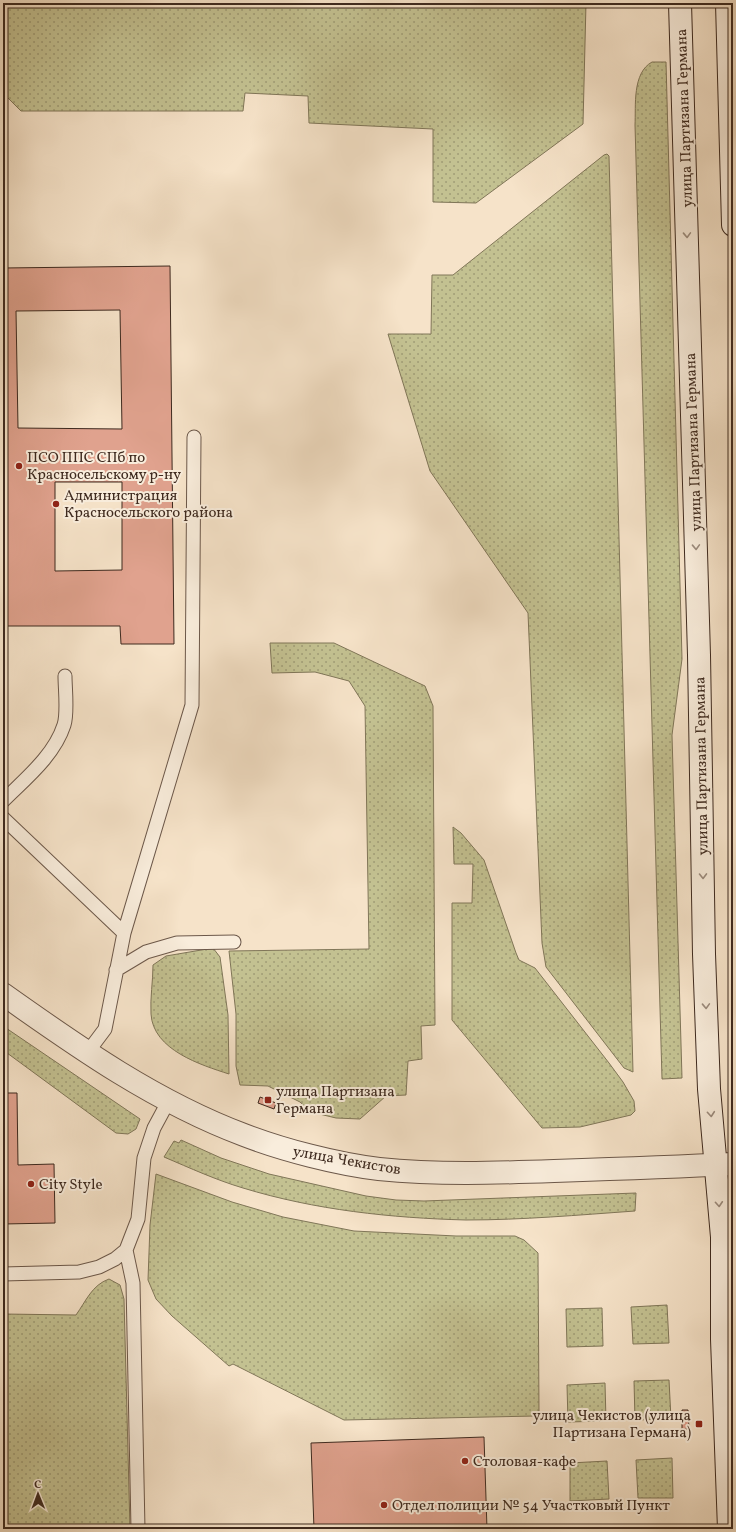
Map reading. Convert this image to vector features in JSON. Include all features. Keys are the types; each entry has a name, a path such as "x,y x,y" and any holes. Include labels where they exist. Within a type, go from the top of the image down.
{"main road":[{"name":"улица Партизана Германа","path":"680,3 700,656 704,954 709,1090 725,1164 722,1237 722,1339 729,1529"},
{"path":"727,3 732,106 733,225"},
{"name":"улица Чекистов","path":"3,994 87,1053 168,1102 202,1118 252,1138 311,1155 379,1168 425,1172 477,1173 725,1164"}],"lane":[{"path":"87,1053 105,1029 124,932 192,705 194,437"},
{"path":"3,801 53,748 64,724 65,676"},
{"path":"3,818 124,932"},
{"path":"116,970 146,952 177,943 234,942"},
{"path":"3,1274 79,1272 99,1267 115,1259 126,1250 138,1219 144,1158 154,1128 168,1102"},
{"path":"126,1250 133,1283 138,1529"}],"shaded area":[{"path":"3,3 586,3 583,124 476,203 433,202 433,129 309,123 308,96 245,93 243,111 21,111 3,93"},
{"path":"652,62 666,62 682,659 672,735 682,1078 662,1079 635,125 636,90 638,82 641,74"},
{"path":"607,154 609,156 633,1072 624,1068 546,967 542,943 528,613 430,471 388,334 431,334 432,275 453,275"},
{"path":"270,643 334,643 425,686 433,706 435,1025 421,1026 422,1059 408,1061 406,1095 386,1096 360,1119 336,1118 311,1112 300,1102 268,1086 240,1085 236,1066 236,1014 229,951 369,949 365,706 349,681 315,672 272,673"},
{"path":"453,827 461,833 484,860 519,960 535,968 623,1082 634,1101 635,1111 631,1115 580,1127 542,1128 452,1020 452,903 472,903 473,864 454,864"},
{"path":"213,948 220,957 228,1015 229,1074 193,1061 169,1046 160,1037 154,1027 151,1014 153,965 166,956"},
{"path":"3,1026 140,1119 136,1129 128,1134 116,1133 3,1050"},
{"path":"181,1140 221,1158 269,1174 366,1196 396,1200 424,1201 636,1193 635,1211 487,1220 438,1219 353,1212 270,1196 213,1178 164,1157 174,1141 179,1143"},
{"path":"156,1174 232,1202 283,1217 354,1231 456,1236 515,1236 524,1240 538,1253 539,1411 536,1416 344,1420 233,1364 229,1366 172,1316 156,1299 148,1280 150,1225"},
{"path":"109,1279 120,1285 124,1299 130,1529 3,1529 3,1314 76,1315 94,1289"},
{"path":"667,1305 669,1343 633,1344 631,1307"},
{"path":"602,1308 603,1346 567,1347 566,1309"},
{"path":"669,1380 671,1419 635,1420 634,1381"},
{"path":"605,1383 606,1421 568,1422 567,1385"},
{"path":"672,1458 673,1498 638,1498 636,1460"},
{"path":"607,1461 609,1499 570,1501 570,1463"}],"building":[{"path":"170,266 174,644 121,644 120,626 3,626 3,268","holes":["120,310 122,429 18,428 16,311","55,482 122,482 122,570 55,571"]},
{"path":"3,1093 17,1093 18,1165 54,1164 55,1223 3,1224"},
{"path":"260,1097 276,1103 274,1109 258,1103"},
{"path":"682,1410 688,1410 689,1429 682,1429"},
{"path":"484,1437 487,1529 314,1529 311,1443"}],"place":[{"name":"ПСО ППС СПб по Красносельскому р-ну","path":"19,466"},
{"name":"Администрация Красносельского района","path":"56,504"},
{"name":"улица Партизана Германа","path":"268,1100"},
{"name":"City Style","path":"31,1184"},
{"name":"улица Чекистов (улица Партизана Германа)","path":"699,1424"},
{"name":"Столовая-кафе","path":"465,1461"},
{"name":"Отдел полиции № 54 Участковый Пункт","path":"384,1505"}]}
